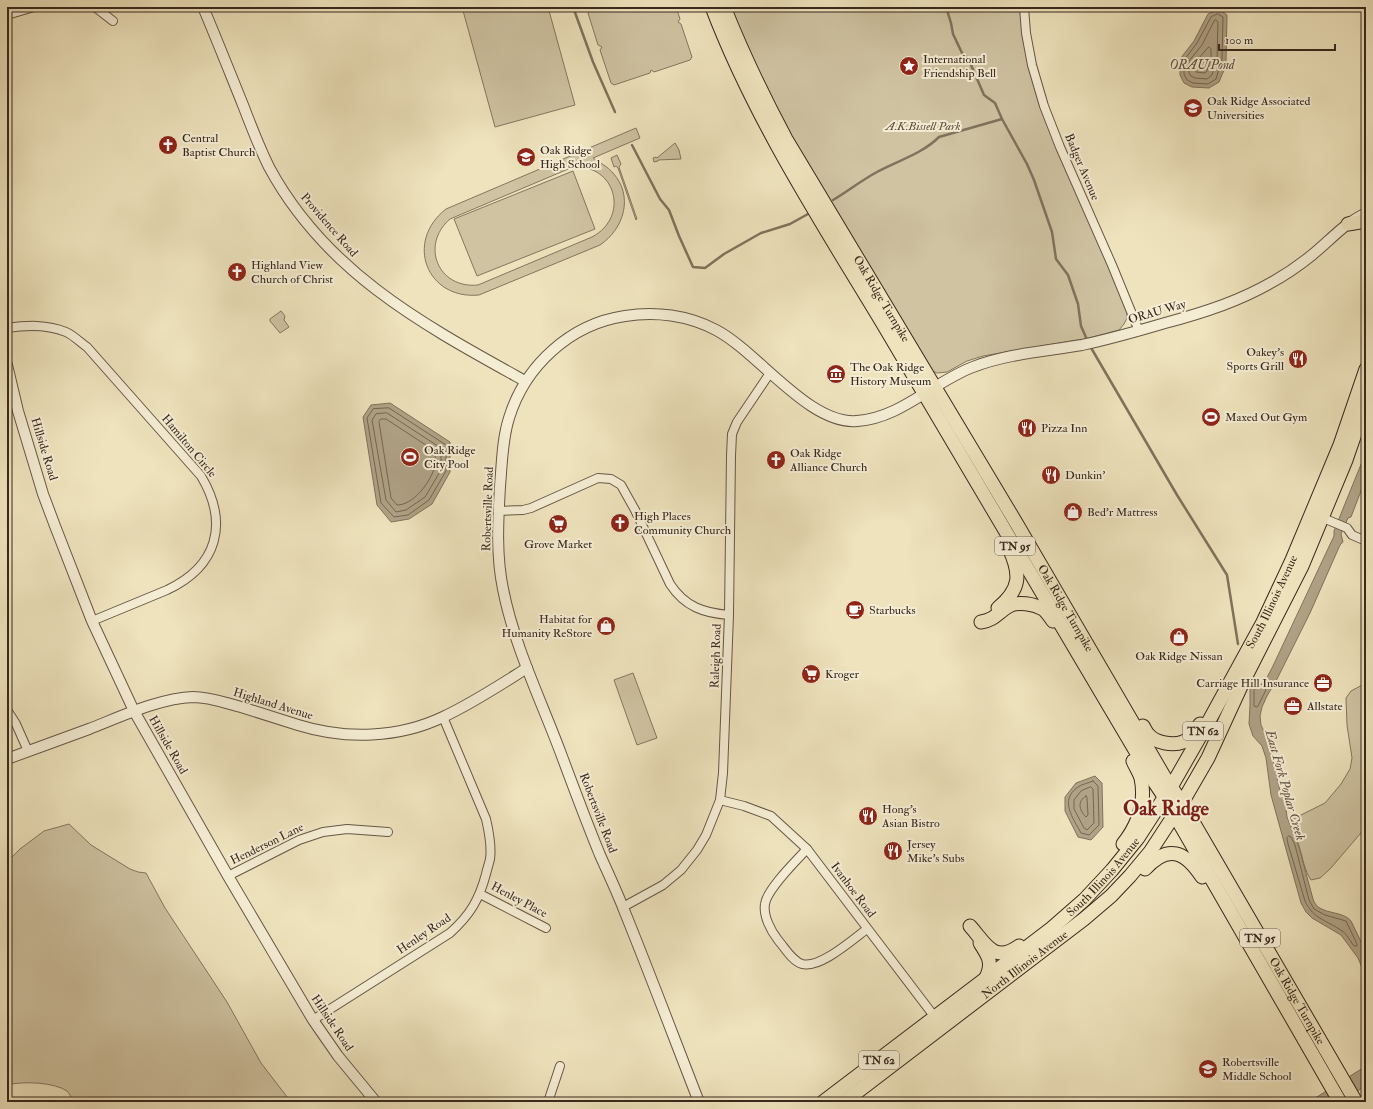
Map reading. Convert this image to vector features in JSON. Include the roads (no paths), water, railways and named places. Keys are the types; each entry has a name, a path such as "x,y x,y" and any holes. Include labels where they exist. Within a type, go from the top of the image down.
{"highway":[{"name":"Oak Ridge Turnpike","path":"712,7 738,70 766,126 1110,683 1168,792 1174,815 1234,917 1333,1077 1354,1100"},
{"name":"Oak Ridge Turnpike","path":"724,7 738,41 776,119 929,390 972,473 1147,770 1168,792 1182,803 1303,1012 1333,1077"},
{"path":"1348,224 1366,221"},
{"name":"South Illinois Avenue","path":"823,1102 1047,932 1075,909 1112,870 1138,838 1168,792 1263,622 1309,520 1340,445 1366,369"},
{"name":"South Illinois Avenue","path":"1182,803 1208,758 1242,684 1327,519 1366,402"},
{"path":"972,473 988,513 1014,559 1016,570 1016,585 1010,596 985,617 982,622 989,621 1008,606 1014,604 1027,604 1047,612 1067,645 1093,678 1110,717 1140,777 1143,800 1140,815 1125,843 1104,868 1096,888"},
{"path":"1110,683 1130,705 1149,735 1156,741 1174,744 1184,742 1194,733 1213,701 1229,684"},
{"path":"1191,788 1191,797 1194,807 1273,943 1303,1012"},
{"name":"North Illinois Avenue","path":"844,1102 1084,919 1111,896 1150,852 1182,803"},
{"path":"1111,896 1136,878 1156,857 1163,854 1173,853 1190,861 1215,897 1234,917"},
{"path":"986,978 990,970 990,961 987,953 970,926 991,949 999,954 1007,953 1043,927 1075,909"},
{"path":"1333,1077 1340,1102"}],"street":[{"path":"7,15 34,7"},
{"path":"95,7 113,21"},
{"name":"Providence Road","path":"204,7 254,134 269,167 296,209 329,249 354,272 415,317 451,340 525,381"},
{"name":"Badger Avenue","path":"1024,7 1026,33 1032,64 1044,106 1060,147 1112,265 1139,331"},
{"name":"ORAU Way","path":"929,390 968,368 979,364 1093,343 1222,306 1255,292 1282,277 1312,255 1348,224 1366,213"},
{"name":"Robertsville Road","path":"699,1102 623,907 591,833 512,628 502,586 498,548 498,511 504,441 508,421 525,381 553,349 581,330 600,322 612,318 645,314 675,316 699,322 717,330 734,341 814,409 844,421 855,422 882,416 890,413 929,390"},
{"name":"Hamilton Circle","path":"7,328 20,326 44,326 67,333 87,347 201,476 213,502 216,520 213,542 206,559 194,574 179,584 92,621"},
{"name":"Hillside Road","path":"7,366 18,411 43,494 64,552 92,621 134,711 228,876 313,1020 338,1056 376,1102"},
{"name":"Raleigh Road","path":"623,907 663,885 681,870 706,836 720,800 723,773 729,615 732,434 737,422 770,373"},
{"path":"498,511 531,508 598,478 611,479 621,485 675,591 689,604 699,610 712,614 729,615"},
{"path":"1327,519 1347,528 1352,535 1366,541"},
{"name":"Highland Avenue","path":"7,759 134,711 170,700 191,697 212,699 303,727 326,732 355,735 394,732 421,725 443,717 478,698 527,668"},
{"path":"7,710 16,724 28,751"},
{"name":"Henley Road","path":"313,1020 450,933 470,912 480,894 490,859 486,819 443,717"},
{"name":"Ivanhoe Road","path":"720,800 744,806 770,816 807,849 942,1027"},
{"name":"Henderson Lane","path":"228,876 299,840 323,832 347,829 388,832"},
{"path":"807,849 772,889 765,903 765,915 775,936 794,960 802,964 809,964 824,960 867,929"},
{"name":"Henley Place","path":"480,894 546,928"},
{"path":"548,1102 560,1066"}],"water":[{"name":"ORAU Pond","path":"1219,9 1227,15 1226,60 1224,70 1219,82 1209,88 1192,87 1184,83 1180,75 1180,59 1194,41 1208,14"},
{"name":"Oak Ridge City Pool","path":"390,403 450,442 450,472 432,504 409,519 391,522 377,505 363,417 371,405"},
{"name":"East Fork Poplar Creek","path":"1366,452 1366,478 1351,517 1348,518 1341,534 1343,542 1340,545 1310,613 1267,696 1260,716 1261,725 1271,750 1279,787 1285,801 1287,817 1298,844 1313,900 1318,907 1344,916 1351,921 1366,952 1366,977 1358,958 1341,935 1312,918 1306,912 1301,903 1271,795 1266,758 1262,746 1253,736 1249,724 1250,689 1254,681 1258,685 1264,683 1272,668 1334,536 1334,531"},
{"path":"1095,776 1102,783 1103,827 1091,840 1078,837 1065,811 1065,797 1076,783"},
{"path":"1366,1066 1366,1085 1342,1102 1309,1102"}],"waterway":[{"path":"573,7 593,62 615,112"},
{"path":"946,7 953,34 962,53 968,58 984,95 995,103 1034,180 1052,232 1056,259 1068,275 1078,304 1081,326 1088,342"},
{"path":"833,200 871,175 925,148 939,137 1002,119"},
{"path":"632,145 660,199 669,210 693,267 705,268 724,254 761,233 790,224 808,214"},
{"path":"1090,346 1177,495 1227,575 1238,644"}],"place":[{"name":"International Friendship Bell","path":"909,66"},
{"name":"Oak Ridge Associated Universities","path":"1193,108"},
{"name":"Central Baptist Church","path":"168,145"},
{"name":"Oak Ridge High School","path":"526,157"},
{"name":"Highland View Church of Christ","path":"237,272"},
{"name":"Oakey's Sports Grill","path":"1298,359"},
{"name":"The Oak Ridge History Museum","path":"836,374"},
{"name":"Maxed Out Gym","path":"1211,417"},
{"name":"Pizza Inn","path":"1027,428"},
{"name":"Oak Ridge City Pool","path":"410,457"},
{"name":"Oak Ridge Alliance Church","path":"776,460"},
{"name":"Dunkin'","path":"1051,475"},
{"name":"Bed'r Mattress","path":"1073,512"},
{"name":"High Places Community Church","path":"620,523"},
{"name":"Grove Market","path":"558,524"},
{"name":"Starbucks","path":"855,610"},
{"name":"Habitat for Humanity ReStore","path":"606,626"},
{"name":"Oak Ridge Nissan","path":"1179,637"},
{"name":"Kroger","path":"811,674"},
{"name":"Carriage Hill Insurance","path":"1323,683"},
{"name":"Allstate","path":"1293,706"},
{"name":"Hong's Asian Bistro","path":"868,816"},
{"name":"Jersey Mike's Subs","path":"893,851"},
{"name":"Robertsville Middle School","path":"1208,1069"}],"district":[{"name":"Oak Ridge","path":"1166,808"}],"park label":[{"name":"A.K.Bissell Park","path":"923,126"}]}
